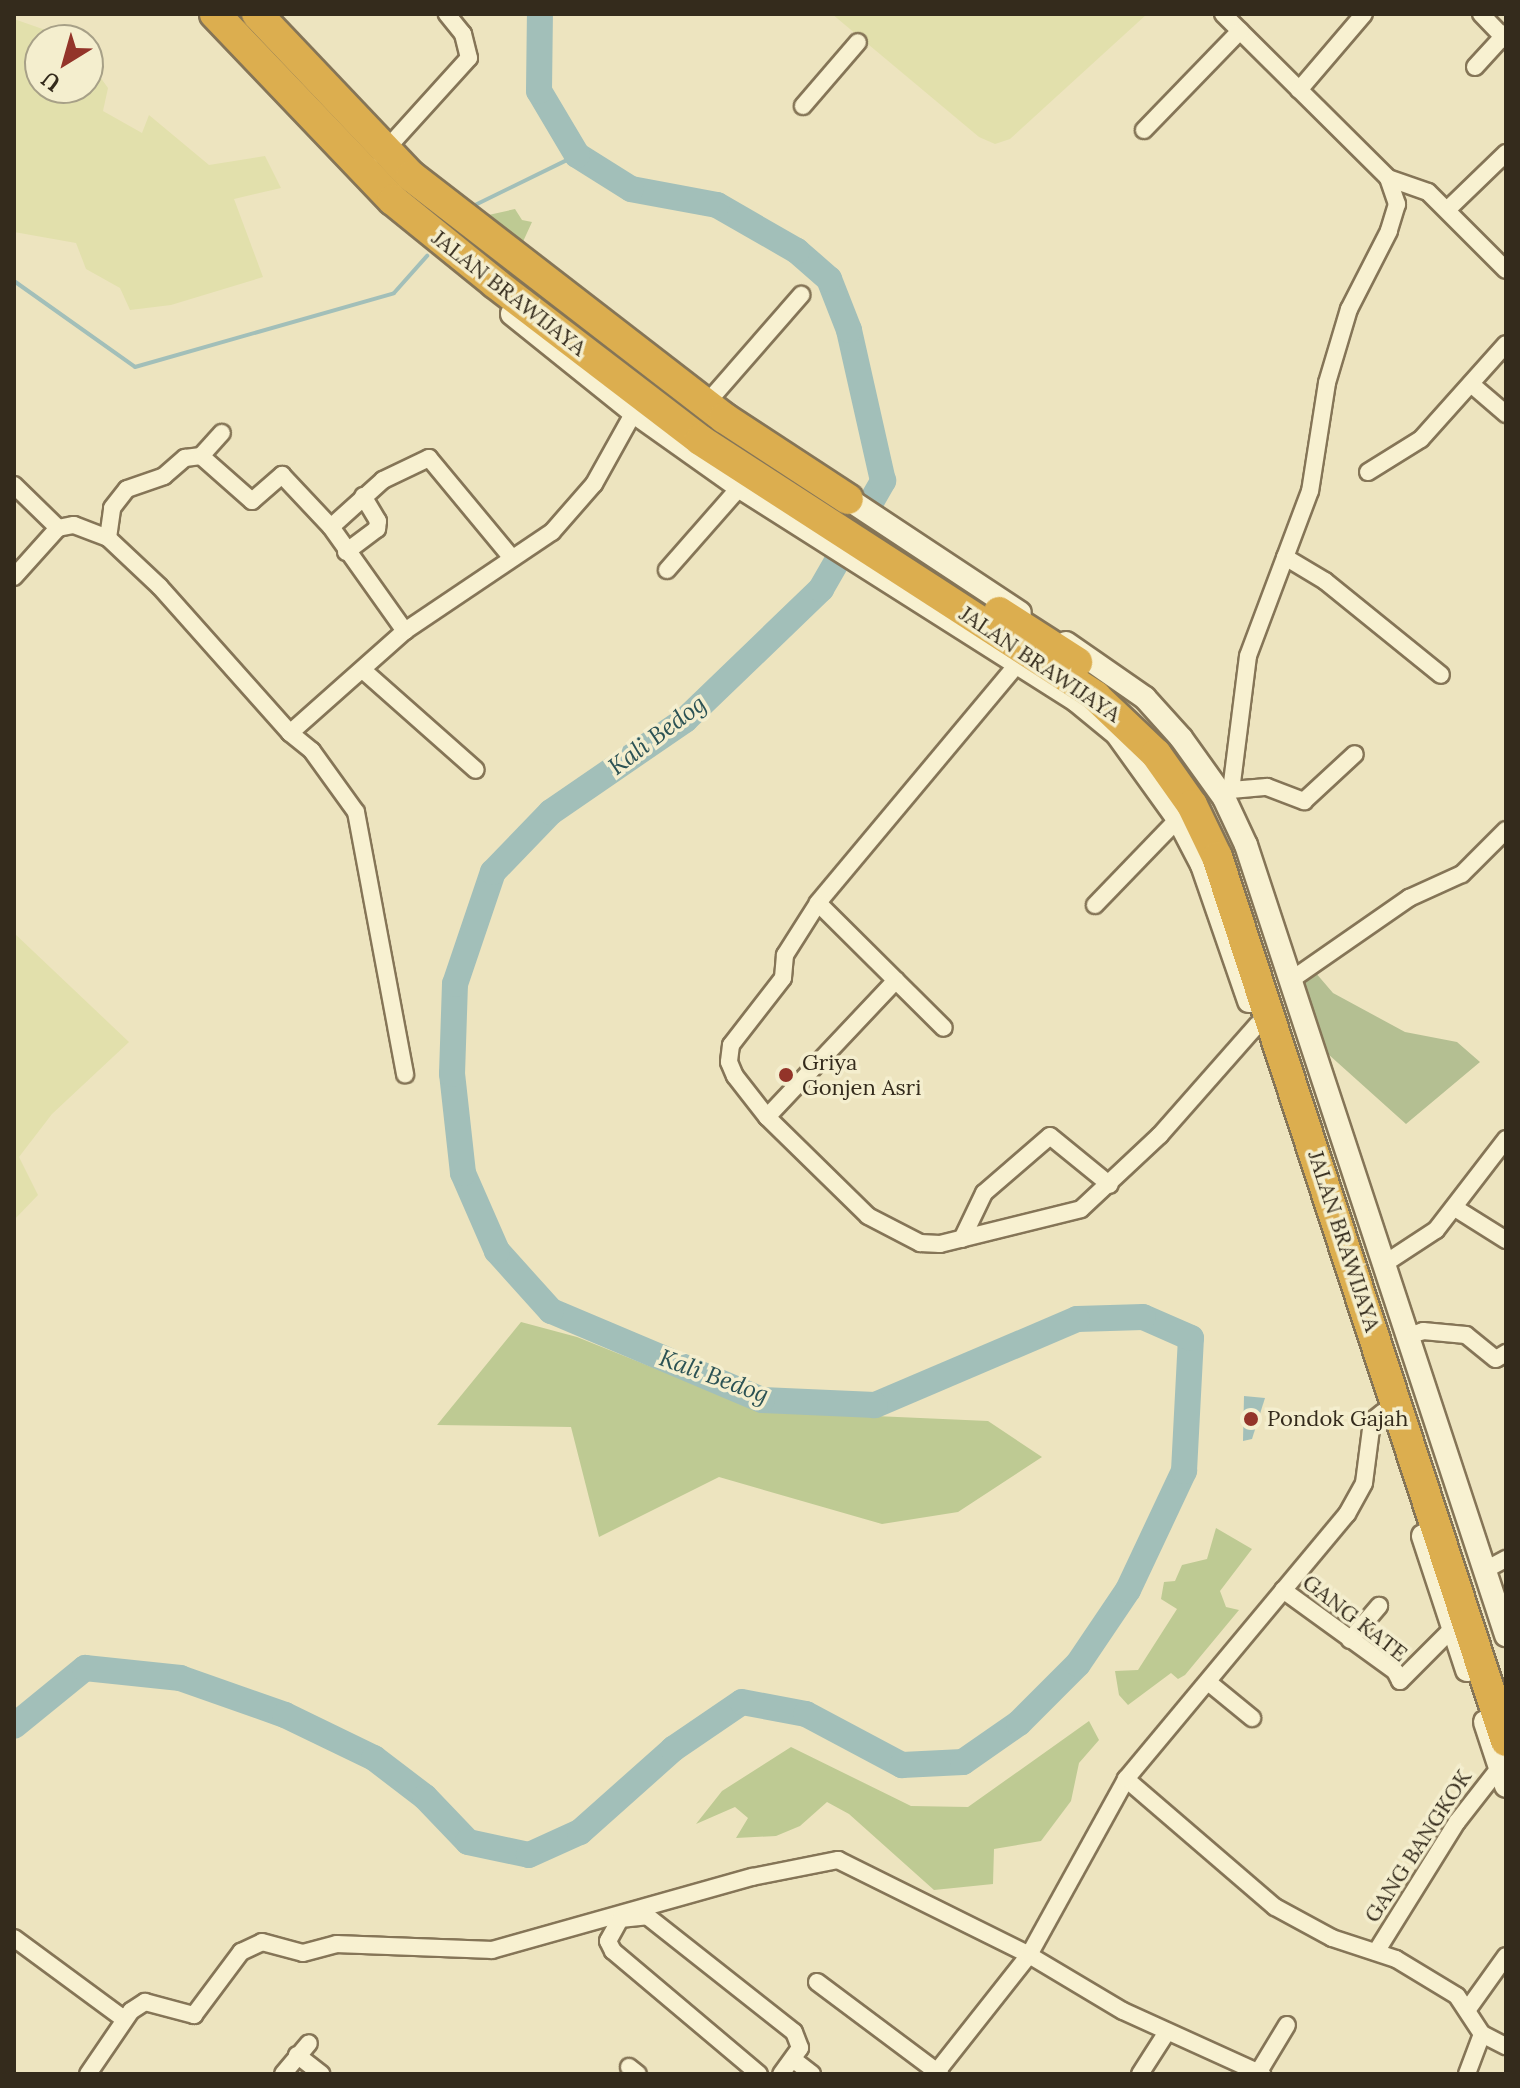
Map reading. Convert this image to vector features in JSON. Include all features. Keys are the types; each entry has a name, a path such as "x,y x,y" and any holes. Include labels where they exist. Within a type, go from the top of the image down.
{"highway":[{"name":"JALAN BRAWIJAYA","path":"215,14 393,200 495,270 582,338 700,440 836,519 1145,712 1180,753 1222,821 1506,1677"},
{"path":"241,14 382,154"},
{"path":"257,14 382,154"},
{"name":"JALAN BRAWIJAYA","path":"382,154 459,220 495,270"},
{"path":"495,270 706,404 836,519"},
{"name":"JALAN BRAWIJAYA","path":"939,586 1021,660 1128,724 1192,805 1217,857 1504,1765"}],"street":[{"path":"201,14 385,208 495,270 634,412 740,487 836,519"},
{"path":"382,154 465,64 470,52 463,34 447,14"},
{"path":"1223,14 1388,178 1396,192 1395,217 1349,309 1327,383 1310,491 1248,656 1228,794"},
{"path":"1299,90 1364,14"},
{"path":"1475,67 1505,36 1481,14"},
{"path":"1144,130 1240,31"},
{"path":"803,106 858,42"},
{"path":"1447,210 1506,153"},
{"path":"1388,178 1428,192 1506,270"},
{"path":"706,404 801,295"},
{"path":"1368,472 1421,439 1506,344"},
{"path":"1471,384 1506,414"},
{"path":"290,733 364,671 405,631 552,532 577,507 634,412"},
{"path":"108,538 112,508 127,489 164,476 185,458 201,456 222,433"},
{"path":"201,456 252,501 282,475 331,527 405,631"},
{"path":"331,527 363,496 396,472 429,458 512,558"},
{"path":"14,485 58,528"},
{"path":"667,570 740,487"},
{"path":"346,552 377,529 378,521 363,496"},
{"path":"14,577 58,528 74,525 108,538 160,587 290,733 312,751 356,812 405,1074"},
{"path":"1285,557 1325,581 1441,675"},
{"path":"939,586 1145,698 1228,794 1494,1585 1506,1635"},
{"path":"1257,1025 1110,1185 1081,1209 962,1239 920,1243 868,1216 767,1117 735,1076 728,1055 783,978 785,955 818,903 1021,660 1117,734 1178,819 1202,865 1257,1025 1453,1628 1504,1765"},
{"path":"364,671 476,770"},
{"path":"1228,794 1267,787 1304,801 1355,754"},
{"path":"1095,905 1178,819"},
{"path":"1291,980 1305,975 1409,898 1462,874 1506,830"},
{"path":"818,903 944,1028"},
{"path":"767,1117 896,980"},
{"path":"962,1239 984,1193 1050,1136 1110,1185"},
{"path":"1384,1264 1426,1238 1455,1208 1506,1139"},
{"path":"1455,1208 1506,1240"},
{"path":"1408,1336 1423,1331 1466,1335 1496,1359 1506,1353"},
{"path":"817,1982 938,2073 1029,1955 1126,1779 1283,1590 1358,1494 1372,1421 1383,1412"},
{"path":"1494,1585 1506,1559"},
{"name":"GANG KATE","path":"1283,1590 1395,1671 1400,1681 1453,1628"},
{"path":"1350,1640 1379,1606"},
{"path":"1208,1682 1252,1718"},
{"name":"GANG BANGKOK","path":"1376,1952 1457,1822 1504,1765"},
{"path":"1126,1779 1275,1907 1332,1938 1376,1952 1440,1982 1468,2009 1482,2034 1506,2046"},
{"path":"88,2074 124,2019 145,2002 194,2015 241,1952 262,1942 282,1943 303,1953 337,1944 492,1950 752,1877 838,1860 1029,1955 1167,2032 1260,2073 1287,2025"},
{"path":"759,2074 613,1951 608,1941 620,1919 647,1916 794,2032 800,2040 794,2060 781,2074"},
{"path":"14,1938 124,2019"},
{"path":"1468,2009 1506,1956"},
{"path":"1140,2074 1167,2032"},
{"path":"1467,2074 1482,2034"},
{"path":"283,2074 309,2043"},
{"path":"297,2055 321,2074"},
{"path":"794,2060 812,2074"}],"shaded area":[{"path":"832,14 1147,14 1010,139 995,144 979,137"},
{"path":"14,19 28,24 24,24 24,104 104,104 104,82 108,88 103,111 142,133 149,115 209,165 265,156 281,188 234,199 263,277 171,305 130,310 120,288 86,269 76,243 14,232"},
{"path":"14,933 129,1042 52,1114 19,1157 38,1195 14,1220"}],"green space":[{"path":"515,209 522,220 532,222 521,246 484,216"},
{"path":"1315,972 1333,993 1405,1032 1457,1042 1480,1062 1406,1124 1318,1045 1300,985"},
{"path":"521,1322 577,1337 761,1411 988,1421 1042,1457 958,1512 882,1524 719,1477 599,1537 571,1427 437,1425"},
{"path":"1216,1528 1252,1549 1220,1591 1226,1607 1239,1610 1185,1675 1178,1679 1171,1673 1128,1705 1119,1695 1115,1671 1138,1670 1177,1609 1161,1599 1164,1582 1175,1581 1182,1565 1207,1559"},
{"path":"1089,1721 1099,1740 1079,1763 1071,1801 1041,1841 994,1849 993,1884 934,1890 849,1814 827,1802 800,1826 776,1836 736,1838 748,1818 735,1807 696,1824 722,1791 791,1747 911,1806 968,1807"}],"water":[{"name":"Pondok Gajah","path":"1244,1396 1265,1398 1252,1439 1243,1441"}],"waterway":[{"name":"Kali Bedog","path":"14,1726 85,1668 180,1678 285,1715 374,1758 425,1797 468,1842 529,1855 580,1832 673,1749 742,1702 806,1714 902,1765 963,1762 1019,1723 1078,1664 1128,1590 1184,1471 1191,1338 1143,1317 1077,1319 875,1405 762,1400 551,1311 497,1251 463,1173 452,1074 455,984 493,872 551,812 685,720 821,589 883,481 849,330 829,279 797,251 717,205 631,189 577,155 539,91 540,14"},
{"path":"471,207 577,155"},
{"path":"14,281 135,367 394,293 427,256"}],"place":[{"name":"Griya Gonjen Asri","path":"786,1075"},
{"name":"Pondok Gajah","path":"1251,1419"}]}
